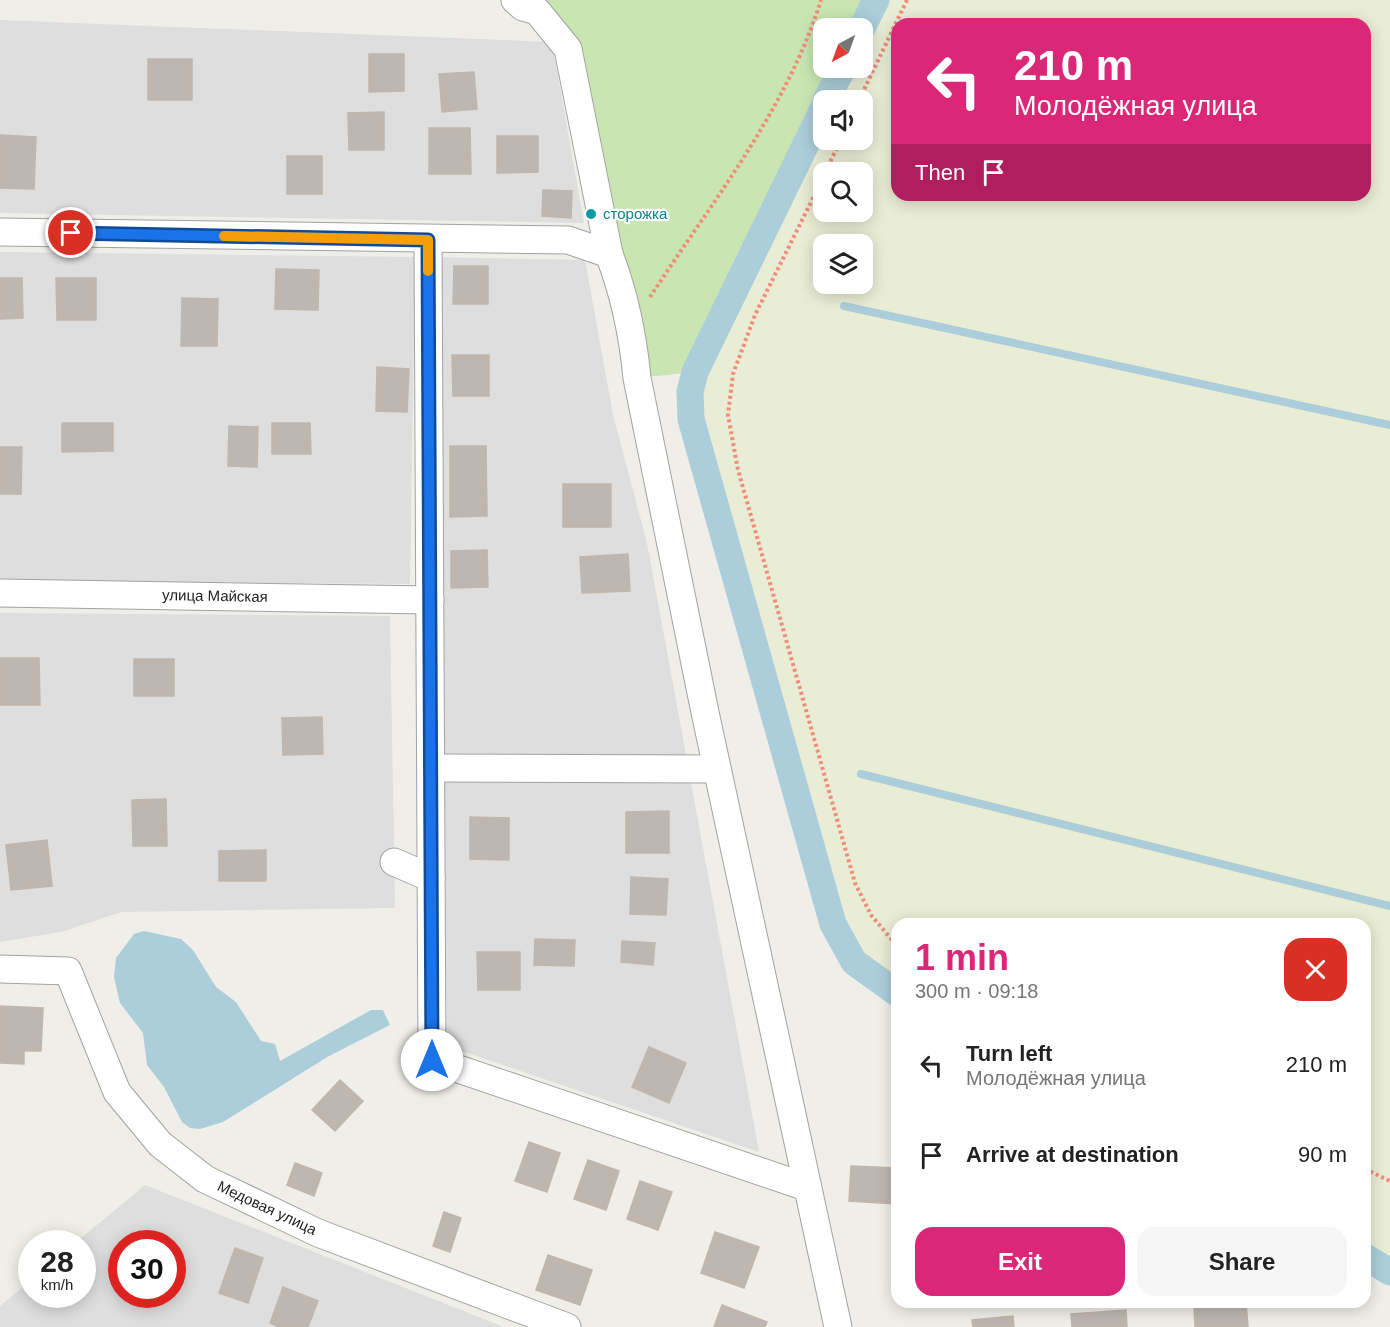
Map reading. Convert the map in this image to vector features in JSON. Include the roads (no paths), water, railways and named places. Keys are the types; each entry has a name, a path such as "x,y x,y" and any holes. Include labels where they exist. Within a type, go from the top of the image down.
{"street":[{"path":"515,0 523,7 537,11 568,49 609,254 634,348 637,378 717,769 838,1327"},
{"path":"0,232 428,240 568,240 609,254"},
{"path":"428,240 432,1060 806,1187"},
{"name":"улица Майская","path":"0,593 430,600"},
{"path":"431,768 717,769"},
{"path":"394,862 431,878"},
{"name":"Медовая улица","path":"0,969 68,971 117,1092 160,1144 197,1174 318,1233 567,1327"}],"water":[{"path":"144,931 181,939 193,950 216,987 236,1002 261,1041 275,1044 280,1061 371,1010 383,1010 390,1025 329,1056 223,1122 200,1129 190,1128 182,1122 164,1087 147,1065 143,1033 120,1003 114,977 116,958 134,934"}],"waterway":[{"path":"867,18 876,0"},
{"path":"831,90 838,78"},
{"path":"813,130 695,372 690,392 691,419 833,924 854,962 891,989"},
{"path":"844,306 1390,425"},
{"path":"861,774 1390,906"},
{"path":"1371,1261 1390,1272"}],"place":[{"name":"сторожка","path":"591,214"}]}
